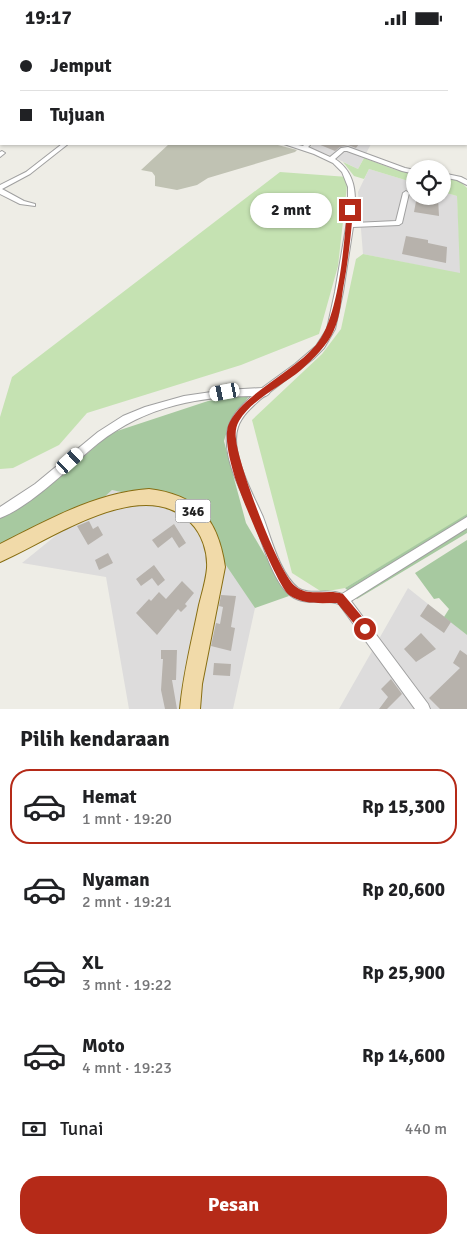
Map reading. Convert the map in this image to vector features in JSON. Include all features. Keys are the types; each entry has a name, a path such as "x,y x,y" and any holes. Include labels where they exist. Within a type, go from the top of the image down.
{"main road":[{"name":"346","path":"0,553 35,535 91,511 130,498 162,499 186,506 202,522 215,549 216,567 192,684 190,709"}],"street":[{"path":"33,205 22,203 0,189 28,173 64,145"},
{"path":"306,146 346,172 350,187 350,225 335,313 330,330 319,347 305,361 250,403 236,418 232,428 231,439 240,479 273,556 291,590 304,597 334,597 343,601 423,709"},
{"path":"330,160 346,148 406,170"},
{"path":"451,177 459,178 467,183"},
{"path":"350,225 399,223 406,193"},
{"path":"0,513 50,479 109,429 139,413 187,399 225,392 266,392"},
{"path":"343,601 467,522"}],"shaded area":[{"path":"168,145 278,145 297,150 208,178 197,185 177,190 155,186 155,176 152,172 141,170"},
{"path":"313,145 370,145 358,169 327,154 313,151 310,147"},
{"path":"369,169 406,180 406,205 451,205 451,194 457,196 461,274 363,254 358,192"},
{"path":"112,490 189,505 255,608 233,709 129,709 106,577 22,563"},
{"path":"408,588 467,635 467,709 339,709"}],"green space":[{"path":"364,158 406,172 406,180 369,169 364,179 354,176 343,162 358,169"},
{"path":"280,172 348,177 338,266 319,334 241,365 87,413 59,445 13,468 0,469 0,417 12,377"},
{"path":"451,179 459,180 467,188 467,515 345,588 322,592 292,573 252,420 322,354 341,329 356,259 363,254 460,273 457,196 451,194"},
{"path":"250,395 230,421 224,441 246,523 289,596 255,608 186,506 112,490 88,512 0,550 0,518 47,488 111,433 208,401"},
{"path":"467,514 467,533 357,599 345,588"},
{"path":"467,540 467,635 444,617 449,609 439,598 434,599 415,573"}],"building":[{"path":"320,145 348,145 340,147 335,151"},
{"path":"415,205 438,205 439,216 414,212"},
{"path":"406,236 428,240 428,243 447,247 446,263 402,254"},
{"path":"89,521 93,529 98,526 103,535 88,545 77,526"},
{"path":"174,524 186,543 179,548 172,537 158,548 152,540"},
{"path":"108,553 113,563 99,570 95,560"},
{"path":"154,565 165,580 158,586 152,578 141,586 136,579"},
{"path":"182,581 194,593 185,604 187,606 181,612 178,609 157,635 136,613 149,599 151,601 159,592 166,599"},
{"path":"221,595 236,596 231,627 235,628 231,651 211,646 216,623 220,624 223,607 219,606"},
{"path":"428,604 451,622 444,633 420,616"},
{"path":"421,633 436,649 416,662 404,649"},
{"path":"161,650 177,650 176,680 172,680 177,709 165,709 161,690 163,659 161,659"},
{"path":"460,650 467,655 467,709 440,709 429,698 460,668 453,663"},
{"path":"214,663 231,664 230,676 213,675"},
{"path":"391,679 402,694 387,709 379,709 388,697 381,689"}],"route":[{"path":"350,210 347,246 335,313 330,330 319,347 298,368 250,403 236,418 232,428 231,439 240,479 273,556 291,590 304,597 339,598 365,629"}]}
